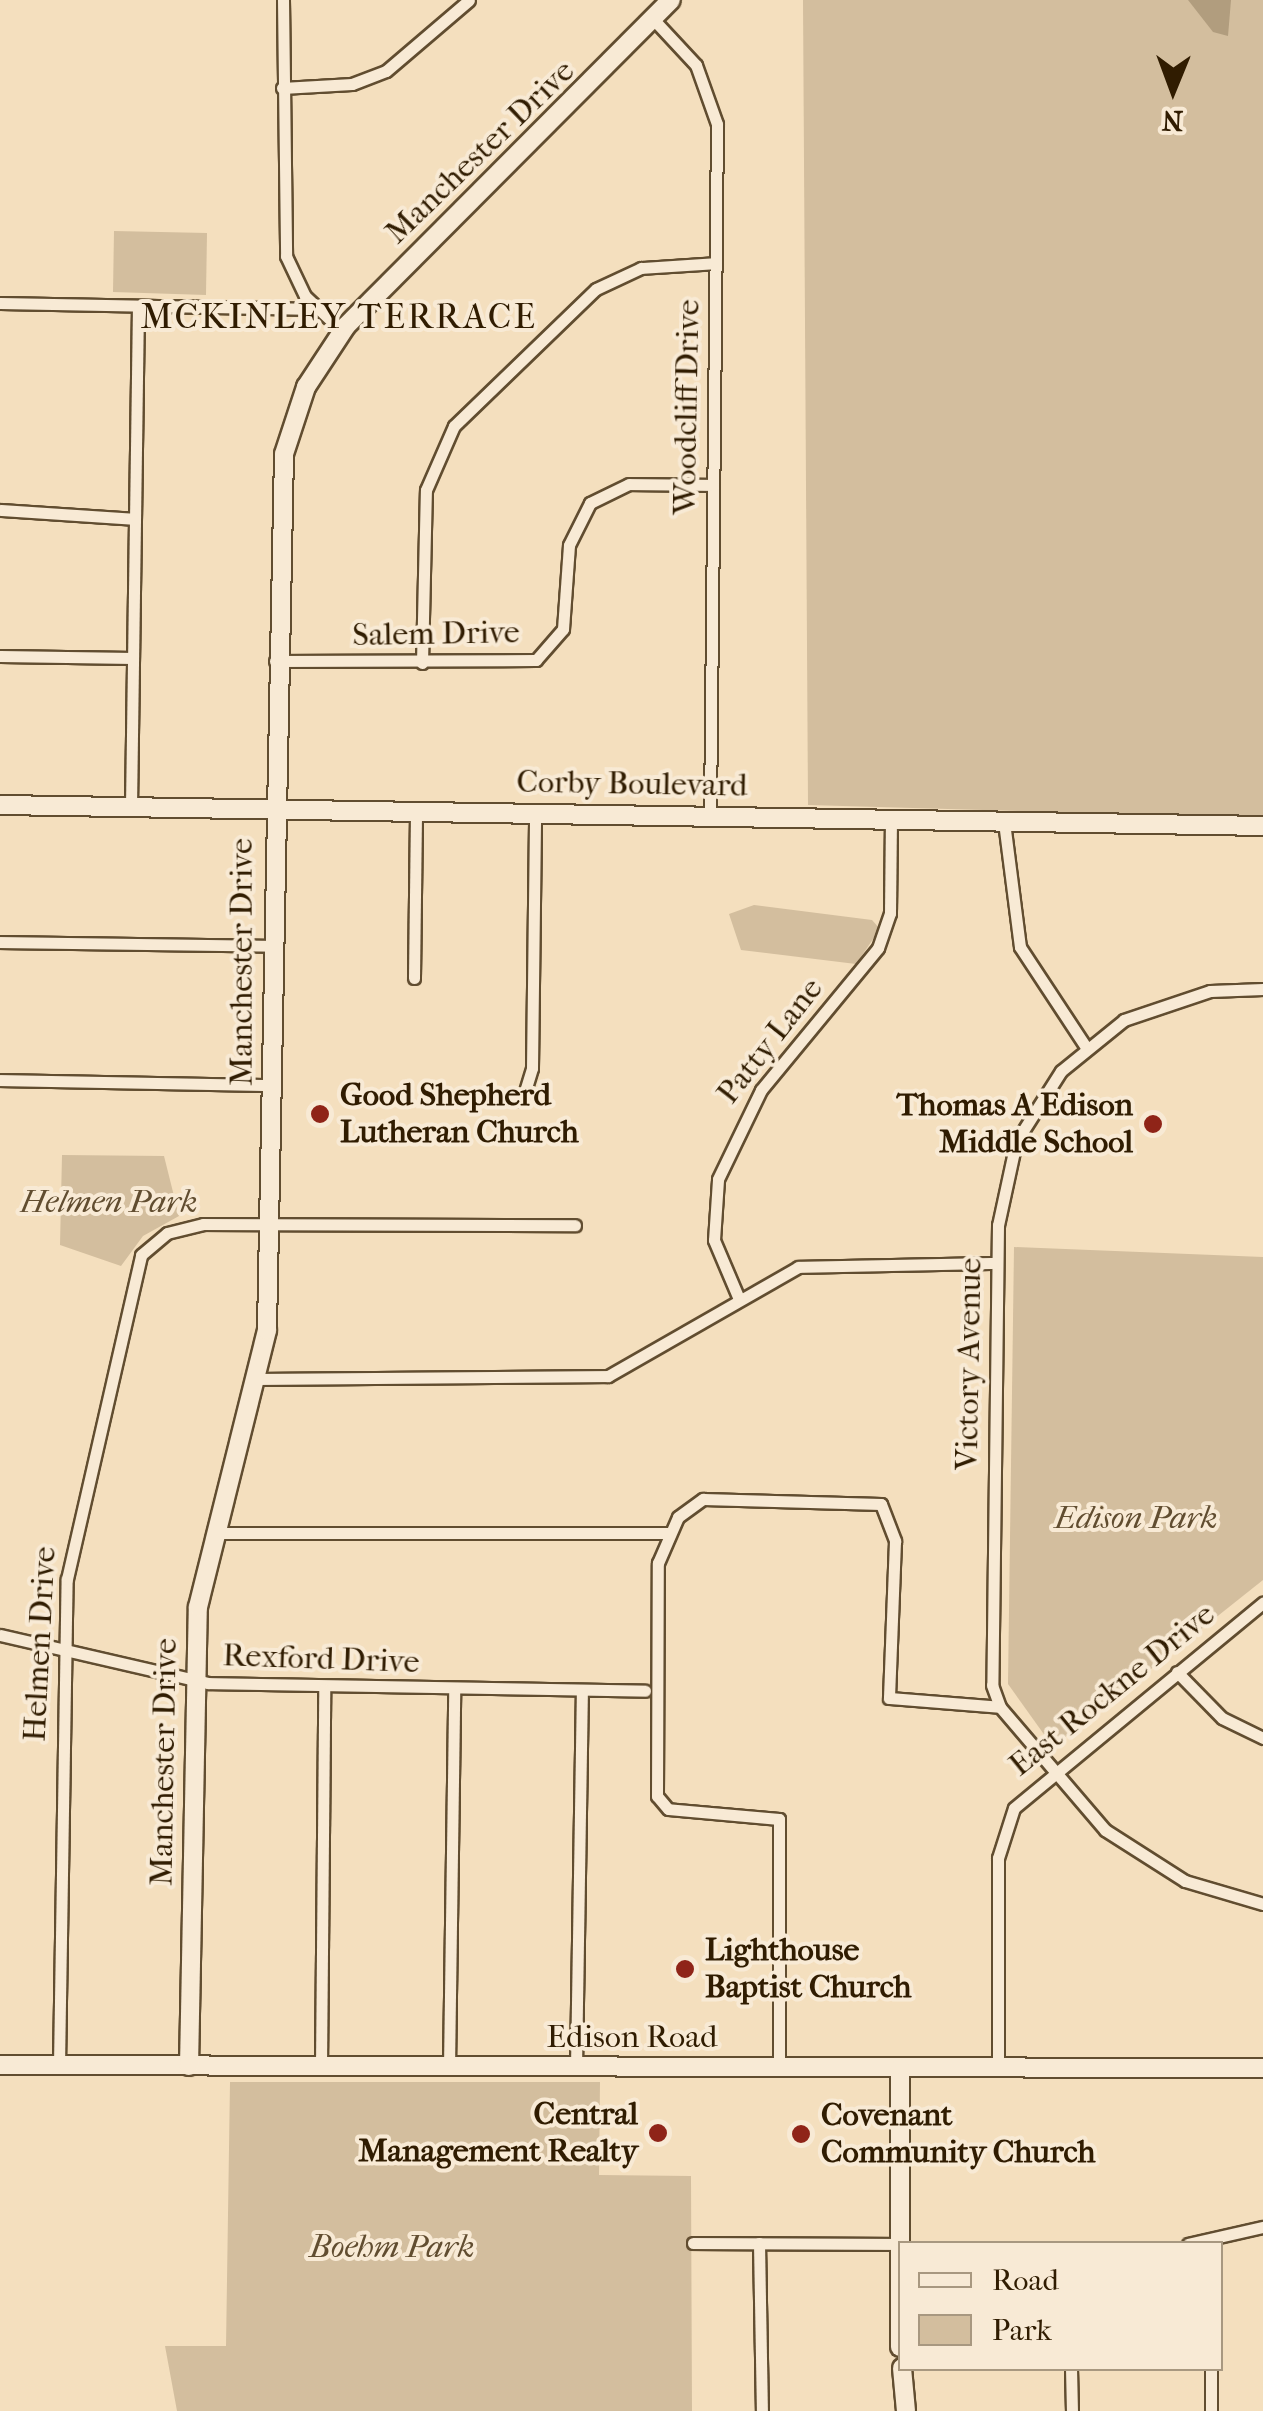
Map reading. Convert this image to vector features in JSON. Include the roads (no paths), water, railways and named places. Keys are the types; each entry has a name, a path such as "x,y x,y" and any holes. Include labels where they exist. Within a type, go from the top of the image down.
{"street":[{"path":"284,0 282,237 296,282 317,309 342,331"},
{"path":"282,88 352,84 386,71 469,0"},
{"name":"Manchester Drive","path":"189,2066 194,1682 214,1533 261,1379 270,1225 275,662 284,454 306,388 342,331 671,0"},
{"name":"Woodcliff Drive","path":"655,20 696,64 714,110 710,815"},
{"path":"422,663 426,490 454,426 596,289 641,268 716,263"},
{"path":"0,303 317,309"},
{"path":"131,807 138,306"},
{"name":"Salem Drive","path":"275,662 536,660 563,629 569,545 590,503 629,484 713,485"},
{"path":"0,510 135,518"},
{"path":"0,656 133,658"},
{"name":"Corby Boulevard","path":"0,805 1263,826"},
{"path":"414,978 416,811"},
{"path":"522,1101 532,1068 535,812"},
{"name":"Patty Lane","path":"740,1300 714,1240 724,1161 761,1090 878,948 890,913 891,820"},
{"path":"1004,822 1020,947 1086,1047 1172,1000 1263,989"},
{"path":"0,942 272,946"},
{"name":"Victory Avenue","path":"1000,1707 992,1685 1002,1186 1016,1142 1086,1047"},
{"path":"0,1080 271,1085"},
{"name":"Helmen Drive","path":"59,2065 64,1652 73,1534 116,1390 135,1265 178,1228 575,1225"},
{"path":"261,1379 608,1376 642,1365 740,1300 811,1264 998,1263"},
{"path":"780,2067 779,1819 668,1809 656,1796 658,1563 670,1533 689,1504 870,1500 892,1518 892,1701 1000,1707 1050,1771 1146,1860 1263,1904"},
{"path":"214,1533 670,1533"},
{"name":"East Rockne Drive","path":"998,2067 1000,1843 1014,1808 1050,1771 1263,1603"},
{"name":"Rexford Drive","path":"0,1635 194,1682 324,1689 645,1691"},
{"path":"1177,1672 1222,1718 1263,1738"},
{"path":"320,2066 324,1689"},
{"path":"449,2067 454,1690"},
{"path":"576,2067 582,1690"},
{"name":"Edison Road","path":"0,2065 1263,2068"},
{"path":"899,2241 900,2068"},
{"path":"1214,2241 1263,2227"},
{"path":"693,2243 898,2244"},
{"path":"759,2243 762,2411"},
{"path":"902,2371 906,2411"},
{"path":"1070,2371 1072,2411"},
{"path":"1211,2371 1211,2411"}],"place":[{"name":"Good Shepherd Lutheran Church","path":"320,1114"},
{"name":"Thomas A Edison Middle School","path":"1153,1124"},
{"name":"Lighthouse Baptist Church","path":"685,1969"},
{"name":"Central Management Realty","path":"658,2133"},
{"name":"Covenant Community Church","path":"801,2134"}],"district":[{"name":"MCKINLEY TERRACE","path":"339,317"}],"park label":[{"name":"Helmen Park","path":"109,1202"},
{"name":"Edison Park","path":"1136,1518"},
{"name":"Boehm Park","path":"392,2247"}]}
